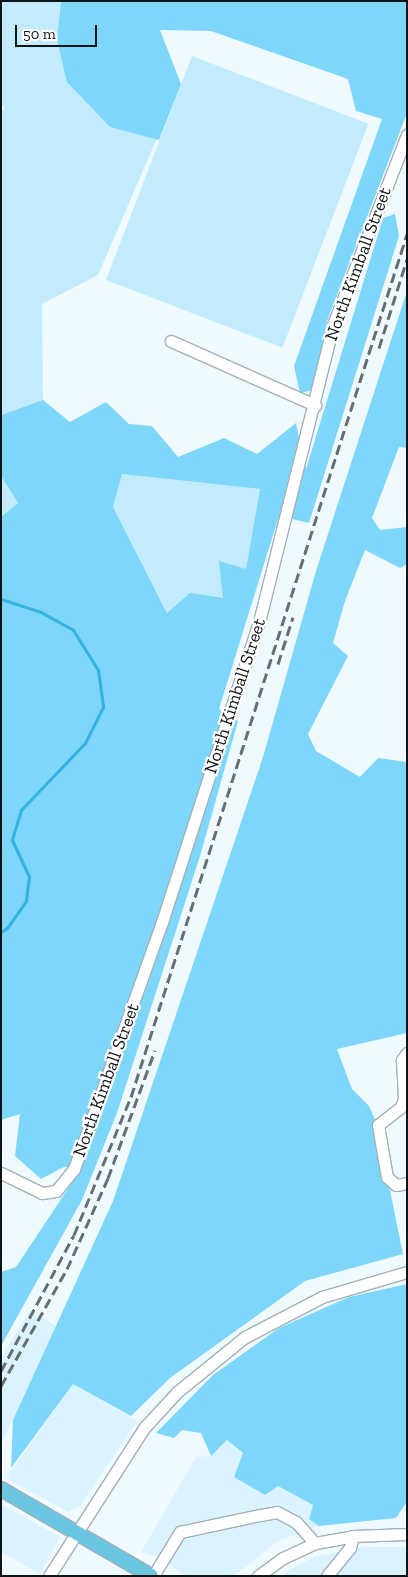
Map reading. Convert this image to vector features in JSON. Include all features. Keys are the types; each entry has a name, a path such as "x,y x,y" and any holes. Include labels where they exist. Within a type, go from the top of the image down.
{"main road":[{"path":"3,1494 75,1531 147,1575"}],"street":[{"name":"North Kimball Street","path":"1,1173 42,1192 56,1191 74,1169 162,922 260,618 315,405 334,322 407,135"},
{"path":"171,341 315,405"},
{"path":"407,1053 402,1060 404,1099 401,1107 378,1125 387,1177 396,1185 407,1183"},
{"path":"49,1576 75,1531 144,1428 177,1392 245,1337 322,1297 407,1272"},
{"path":"147,1575 180,1532 260,1515 277,1512 296,1522 315,1543"},
{"path":"258,1576 283,1558 315,1543 353,1536 407,1534"},
{"path":"335,1574 350,1548 353,1536"}],"shaded area":[{"path":"1,1 61,1 57,40 110,127 157,138 98,275 42,304 43,400 1,415 1,113 5,108 1,104"},
{"path":"61,1 407,1 407,113 327,321 314,390 300,393 294,366 382,119 356,111 348,79 211,31 160,30 181,84 159,140 110,127 67,82 57,40"},
{"path":"192,56 368,124 282,348 106,280"},
{"path":"395,214 399,236 309,523 279,516 219,709 238,721 201,853 117,1113 82,1200 1,1346 1,1272 16,1267 83,1166 64,1167 41,1179 15,1156 20,1114 1,1120 1,517 18,503 1,476 1,415 43,400 70,422 106,402 129,424 152,426 178,457 224,438 257,454 296,423 306,469 383,218","holes":["122,474 260,489 246,569 219,561 223,598 190,593 167,613 113,507"]},
{"path":"407,291 407,448 399,447 372,518 380,530 407,527 407,564 400,568 365,550 345,601 333,643 348,656 308,734 316,751 360,777 378,758 407,762 407,1033 337,1049 352,1089 369,1106 376,1122 403,1254 305,1281 170,1378 131,1416 73,1384 11,1468 13,1420 113,1201 263,757 316,571"},
{"path":"122,474 260,489 246,569 223,599 168,614 113,507"},
{"path":"1,476 18,503 1,517"},
{"path":"407,1284 407,1502 396,1518 319,1526 309,1519 313,1505 278,1486 265,1495 234,1477 243,1453 227,1440 211,1456 201,1433 182,1430 174,1438 156,1433 213,1375 279,1328 349,1297"},
{"path":"30,1311 56,1326 1,1445 1,1357"},
{"path":"73,1384 137,1421 80,1506 68,1512 6,1478"},
{"path":"227,1440 278,1486 313,1505 309,1519 319,1526 278,1541 234,1576 185,1576 162,1559 141,1552 196,1457 211,1456"},
{"path":"1,1504 60,1537 40,1574 1,1552"},
{"path":"363,1547 407,1547 407,1576 279,1576 314,1557"}],"waterway":[{"path":"1,599 39,611 73,630 98,670 103,707 85,743 21,810 12,840 29,876 26,901 8,927 1,932"}],"railway":[{"path":"1,1371 74,1235 131,1097 407,234"},
{"path":"379,348 407,259"},
{"path":"278,664 293,617"},
{"path":"1,1386 67,1269 108,1178 155,1050"}]}
